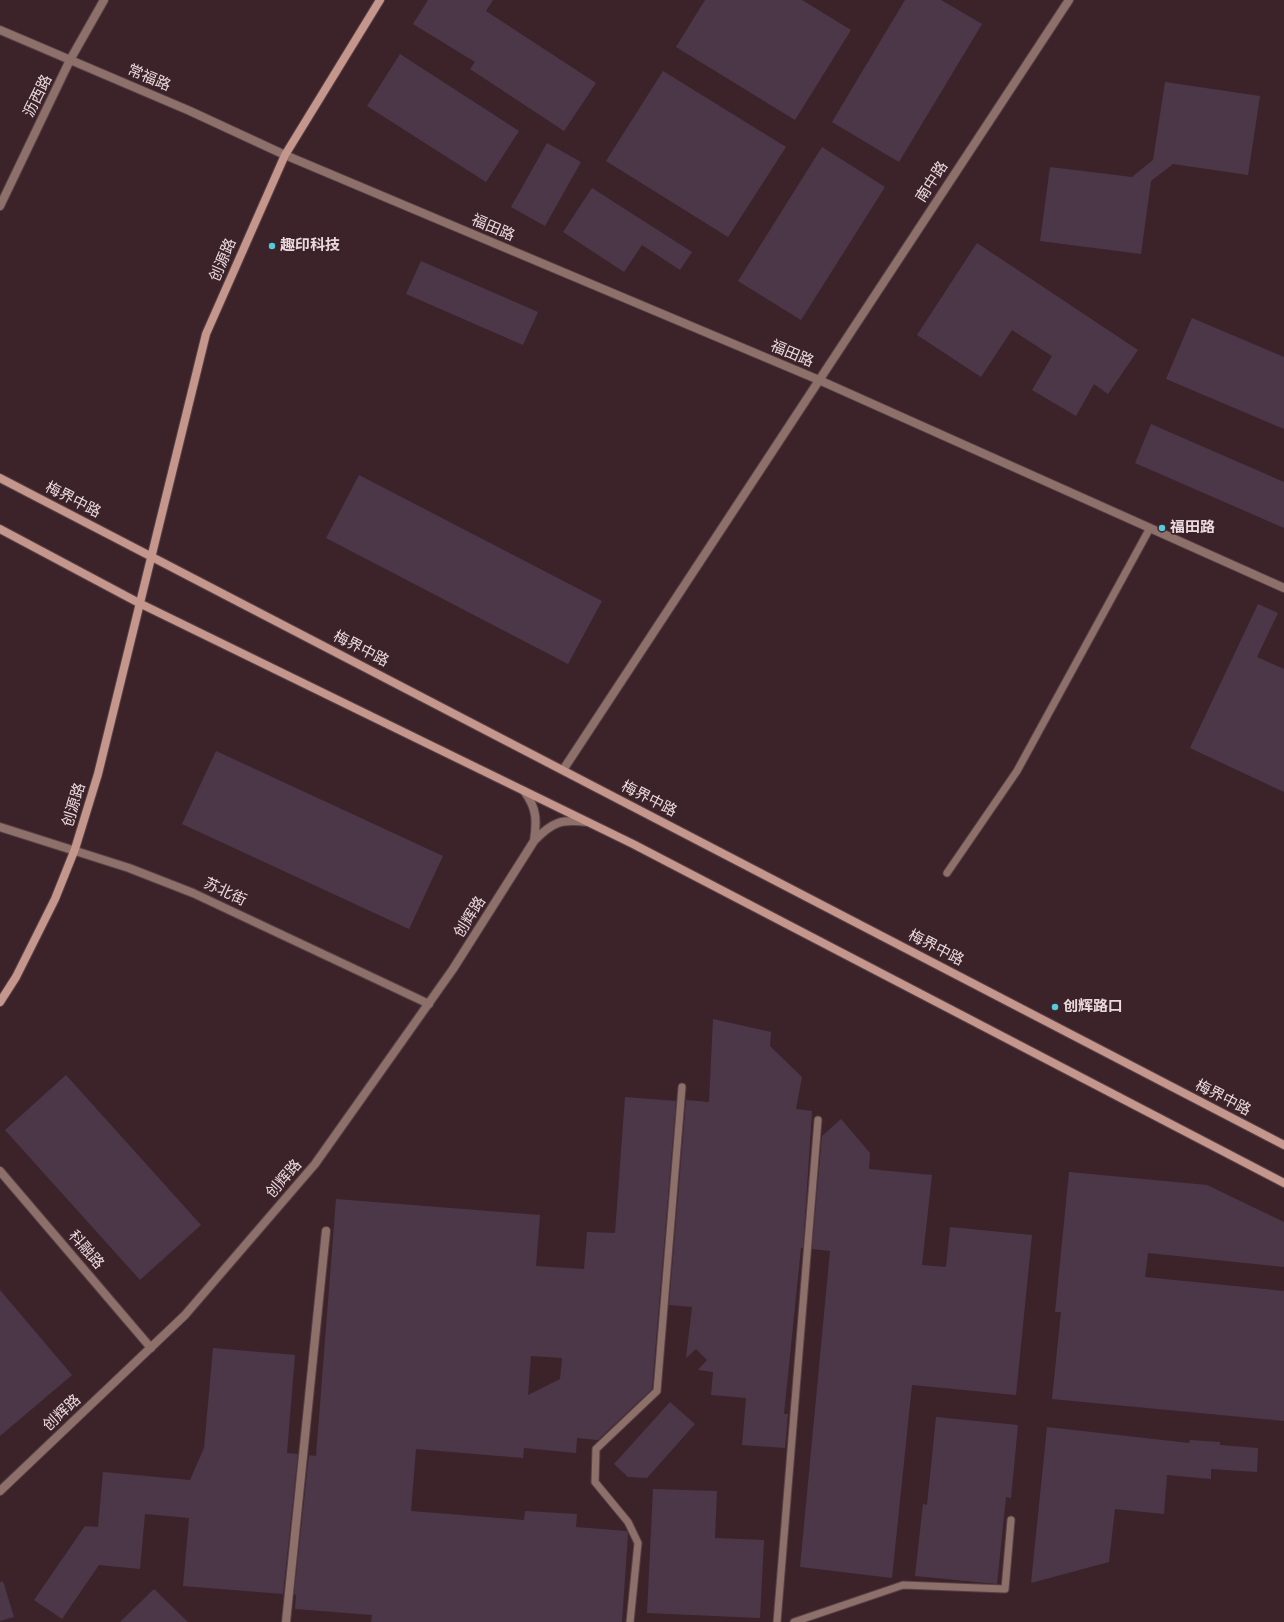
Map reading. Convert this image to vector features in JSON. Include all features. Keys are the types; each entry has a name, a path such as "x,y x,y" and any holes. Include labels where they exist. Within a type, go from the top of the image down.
{"main road":[{"name":"创源路","path":"0,1002 16,976 55,899 75,850 98,774 206,334 285,155 380,0"},
{"name":"梅界中路","path":"0,478 151,555 1284,1145"},
{"path":"0,529 139,603 588,822 1284,1183"}],"street":[{"name":"沥西路","path":"0,206 70,60 104,0"},
{"name":"南中路","path":"563,770 1069,0"},
{"name":"常福路","path":"0,30 190,111 285,155"},
{"name":"福田路","path":"285,155 819,380 1284,588"},
{"path":"524,791 535,808 536,816 534,841"},
{"path":"534,841 556,822 569,820 588,822"},
{"name":"苏北街","path":"0,827 129,868 193,893 429,1004"},
{"name":"创辉路","path":"0,1491 186,1315 315,1164 453,969 534,841"},
{"name":"科融路","path":"0,1171 151,1348"},
{"path":"286,1622 326,1230"}],"lane":[{"path":"947,874 1017,772 1150,528"},
{"path":"630,1622 638,1543 628,1522 595,1482 596,1449 657,1391 682,1087"},
{"path":"777,1622 818,1120"},
{"path":"794,1622 903,1585 1004,1589 1011,1520"}],"building":[{"path":"428,0 493,0 486,11 596,83 564,131 470,69 475,62 413,24"},
{"path":"705,0 802,0 851,30 795,120 676,47"},
{"path":"905,0 941,0 982,24 899,162 832,122"},
{"path":"400,54 519,131 486,182 367,106"},
{"path":"663,71 786,147 728,237 606,161"},
{"path":"1165,82 1260,96 1248,175 1173,164 1151,181 1141,254 1040,241 1050,167 1132,177 1153,160"},
{"path":"547,143 581,162 545,226 511,207"},
{"path":"822,147 885,187 801,320 738,281"},
{"path":"592,188 692,252 680,270 642,245 624,272 563,232"},
{"path":"977,243 1138,350 1108,394 1094,384 1076,416 1032,390 1052,356 1012,330 981,377 917,335"},
{"path":"421,261 538,312 523,345 406,294"},
{"path":"1192,318 1284,357 1284,429 1166,379"},
{"path":"1151,424 1284,482 1284,528 1135,463"},
{"path":"359,475 602,601 568,664 326,538"},
{"path":"1258,604 1278,613 1257,657 1284,669 1284,792 1190,748"},
{"path":"216,751 443,856 409,929 182,824"},
{"path":"713,1019 771,1032 770,1046 802,1077 796,1109 812,1111 803,1248 801,1248 784,1414 788,1414 785,1448 742,1445 746,1398 711,1395 713,1372 698,1370 707,1360 696,1349 686,1358 692,1307 669,1305 686,1100 709,1102"},
{"path":"66,1075 201,1225 140,1280 5,1130"},
{"path":"625,1097 676,1101 652,1389 598,1440 577,1438 576,1453 524,1448 523,1458 416,1449 411,1511 524,1520 525,1511 577,1514 576,1527 627,1531 622,1622 371,1622 372,1615 295,1609 296,1595 294,1594 309,1455 316,1456 336,1199 540,1215 536,1266 584,1269 587,1232 615,1233","holes":["531,1356 562,1358 560,1379 528,1395"]},
{"path":"841,1119 870,1153 869,1169 932,1175 922,1265 946,1267 950,1227 1032,1235 1016,1395 912,1385 892,1578 800,1567 830,1251 812,1249 822,1136"},
{"path":"1069,1172 1207,1185 1284,1222 1284,1267 1148,1253 1145,1277 1284,1291 1284,1421 1052,1399 1061,1312 1055,1312"},
{"path":"0,1290 72,1375 0,1436"},
{"path":"213,1348 295,1355 287,1453 298,1454 283,1594 183,1586 189,1518 145,1514 140,1569 99,1565 62,1619 34,1600 85,1526 98,1527 103,1472 190,1480 204,1448"},
{"path":"670,1402 695,1424 647,1478 628,1477 614,1464"},
{"path":"936,1417 1018,1425 1011,1498 1006,1497 997,1584 915,1576 923,1504 927,1505"},
{"path":"1047,1427 1189,1443 1190,1440 1220,1442 1220,1445 1258,1448 1257,1472 1211,1469 1211,1479 1167,1475 1164,1514 1115,1509 1109,1562 1031,1583"},
{"path":"653,1489 717,1491 715,1538 764,1540 760,1618 647,1613"},
{"path":"3,1581 14,1617 0,1621 0,1582"},
{"path":"154,1589 188,1622 120,1622"}],"place":[{"name":"趣印科技","path":"272,246"},
{"name":"福田路","path":"1162,528"},
{"name":"创辉路口","path":"1055,1007"}]}
